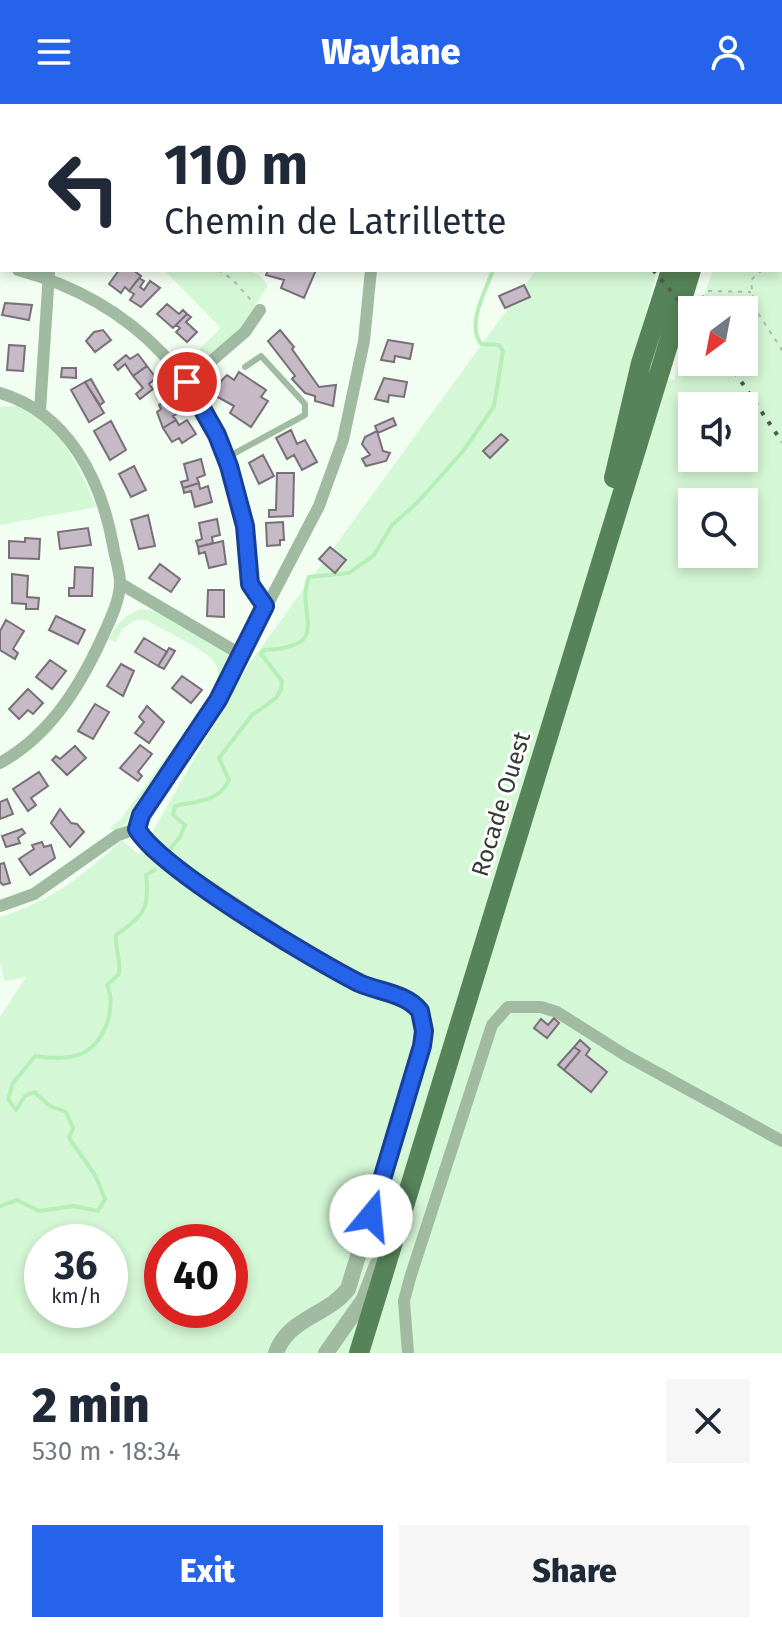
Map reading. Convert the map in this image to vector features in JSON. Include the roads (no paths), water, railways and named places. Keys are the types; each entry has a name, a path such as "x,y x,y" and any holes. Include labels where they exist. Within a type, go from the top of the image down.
{"main road":[{"path":"471,992 492,887 590,564 641,363 670,272"},
{"name":"Rocade Ouest","path":"359,1353 690,272"}],"street":[{"path":"137,829 141,815 218,700 265,606 288,571 319,506 343,440 364,341 371,272"},
{"path":"40,410 49,274 134,325 158,347 187,382 226,458 245,526 250,584 265,606"},
{"path":"187,382 245,332 260,310"},
{"path":"0,393 40,410 66,437 93,477 108,515 121,584 114,612 66,704 39,733 0,763"},
{"path":"121,584 240,654"},
{"path":"0,906 34,894 59,880 118,835 137,829"},
{"path":"137,829 152,850 246,914 339,972 416,1005 423,1017 422,1046 348,1289 338,1302 289,1331 276,1353"},
{"path":"408,1353 404,1301 410,1278 492,1025 508,1007 529,1006 557,1012 625,1055 782,1141"},
{"path":"326,1353 364,1299 397,1208 413,1183"}],"lane":[{"path":"226,458 305,415 305,404 261,356 245,367"}],"waterway":[{"path":"166,854 185,825 173,815 175,806 213,797 225,787 229,780 219,758 252,715 276,698 281,689 282,681 261,654 264,650 299,643 306,635 309,577 349,573 374,555 392,525 418,502 464,450 494,406 503,351 499,345 481,344 476,327 476,317 492,272"},
{"path":"0,1206 17,1200 39,1211 74,1206 98,1211 105,1199 95,1175 69,1138 73,1128 66,1112 50,1106 34,1092 25,1096 16,1110 8,1099 13,1083 35,1056 72,1057 91,1048 98,1040 109,1016 111,1000 107,985 119,974 116,935 143,910 147,896 146,875 155,870"}],"railway":[{"path":"655,272 678,299"},
{"path":"737,376 782,442"}]}
